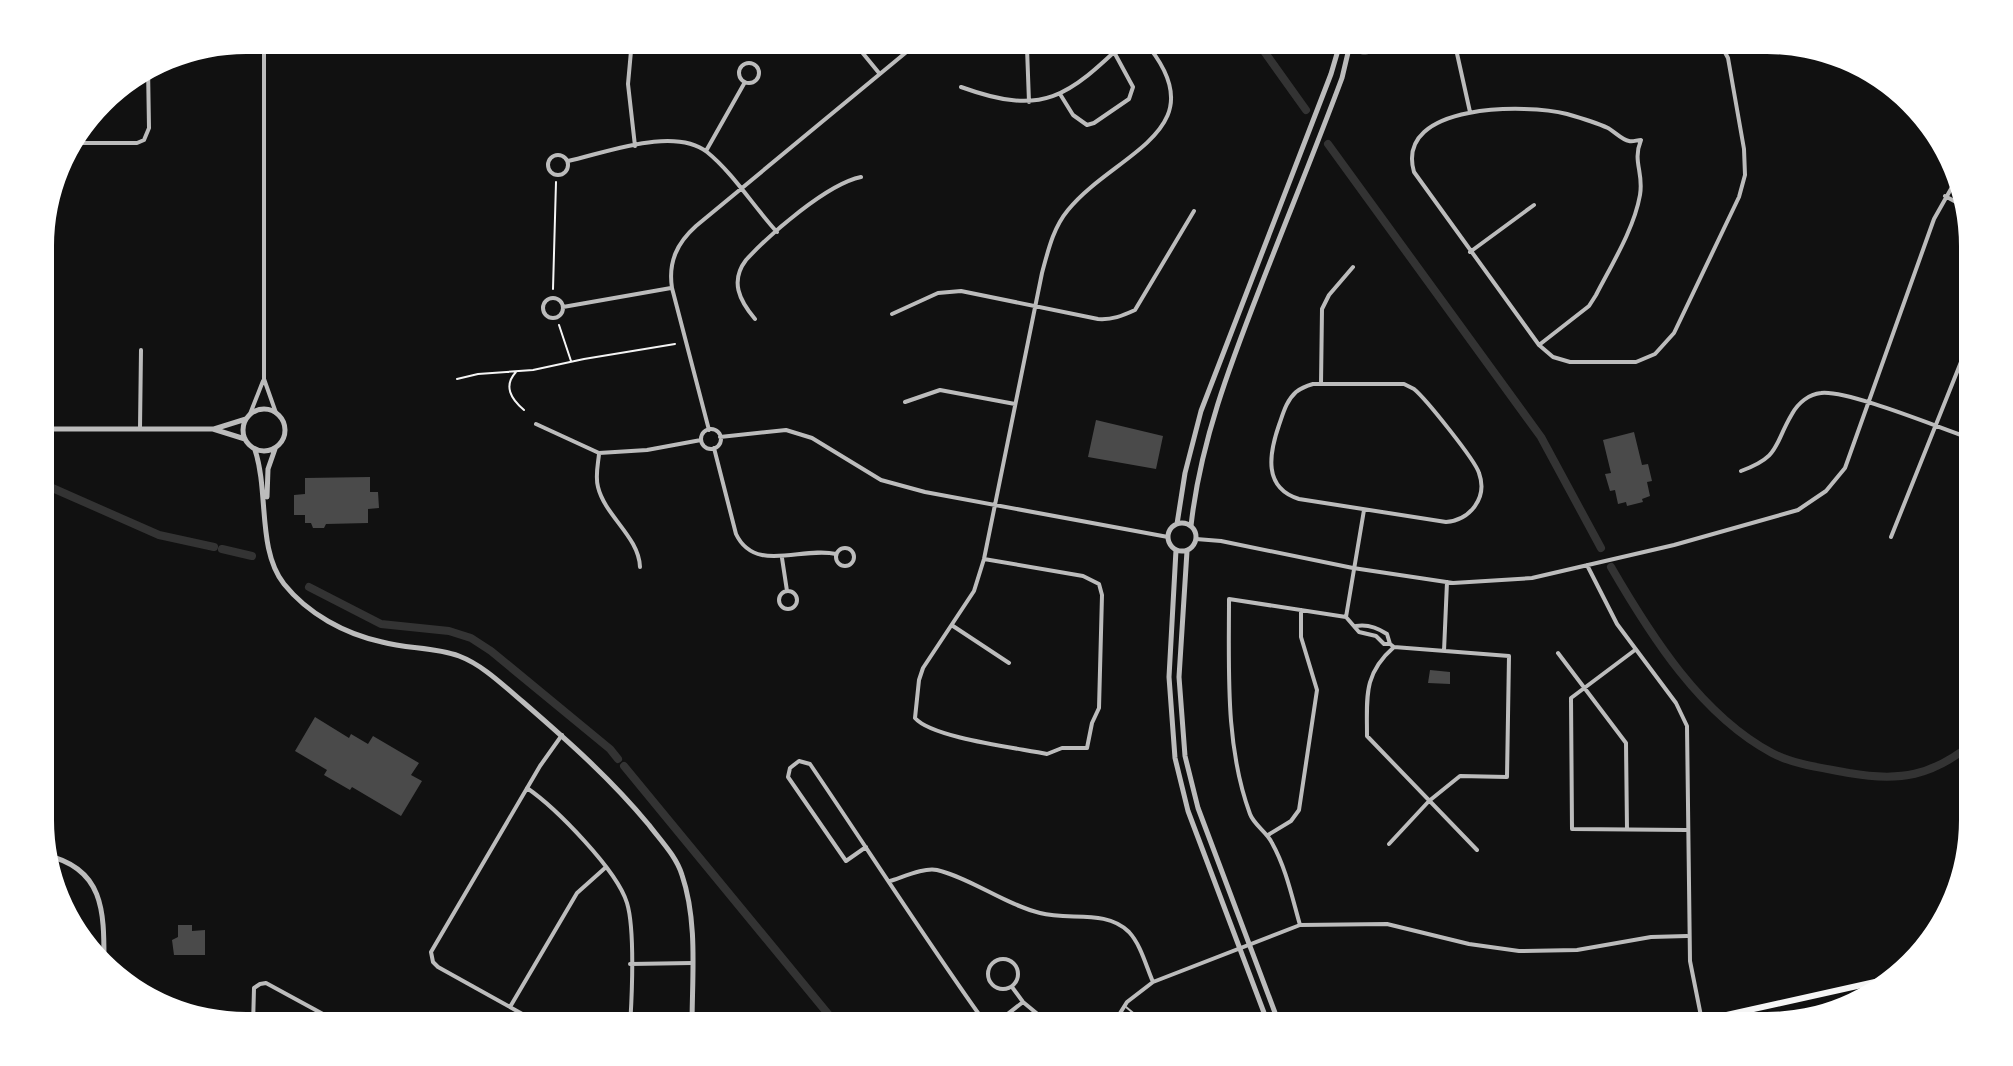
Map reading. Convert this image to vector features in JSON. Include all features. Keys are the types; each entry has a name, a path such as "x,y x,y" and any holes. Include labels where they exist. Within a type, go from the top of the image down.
{"main road":[{"path":"1749,1012 1866,984"}],"street":[{"path":"264,54 264,379 276,413 286,429 268,469 266,506 268,550 272,562 282,582 302,603 353,633 382,643 443,651 463,657 486,672 562,735 622,792 675,858 690,898 692,1012"},
{"path":"631,54 628,84 635,146"},
{"path":"863,54 879,73"},
{"path":"709,430 672,288 670,272 676,250 688,233 903,54"},
{"path":"1027,54 1029,102"},
{"path":"961,87 1011,102 1029,102 1060,94 1111,54"},
{"path":"1060,94 1073,115 1087,125 1129,99 1133,87 1115,54"},
{"path":"984,559 1088,577 1099,584 1102,595 1099,708 1087,748 1062,748 1052,754 1042,753 947,734 921,724 915,718 923,668 974,591 984,559 1050,245 1066,212 1091,186 1150,141 1160,131 1170,110 1169,78 1154,54"},
{"path":"1177,524 1185,473 1201,411 1337,54"},
{"path":"1196,539 1191,526 1208,440 1231,363 1318,142 1348,54"},
{"path":"1457,54 1470,112"},
{"path":"1539,345 1589,306 1602,283 1639,199 1641,178 1635,155 1641,140 1626,141 1595,122 1548,110 1515,107 1470,112 1425,132 1413,148 1414,172 1539,345 1553,357 1570,362 1636,362 1655,354 1674,333 1742,186 1744,149 1726,54"},
{"path":"748,62 754,63 759,68 758,79 752,83 745,82 740,78 740,68 748,62"},
{"path":"84,143 133,143 144,140 148,132 148,81"},
{"path":"706,151 745,82"},
{"path":"568,161 671,140 686,142 706,151 777,232"},
{"path":"560,154 568,161 566,171 560,175 554,174 547,166 554,155 560,154"},
{"path":"755,319 739,296 739,269 753,252 838,184 861,177"},
{"path":"1196,539 1221,541 1353,568 1447,582 1482,583 1532,578 1674,545 1798,510 1826,491 1845,468 1934,219 1950,189"},
{"path":"1945,196 1953,200"},
{"path":"1470,252 1534,205"},
{"path":"892,314 938,293 951,291 1110,320 1135,310 1194,211"},
{"path":"1321,384 1322,309 1329,295 1353,267"},
{"path":"563,307 672,288"},
{"path":"552,298 558,299 563,307 562,313 556,317 547,315 543,310 544,303 552,298"},
{"path":"140,428 141,350"},
{"path":"1891,537 1959,368"},
{"path":"264,379 243,433 255,450 266,506"},
{"path":"1321,384 1404,384 1421,396 1479,473 1479,499 1468,514 1446,522 1295,498 1280,489 1273,478 1271,455 1284,409 1298,390 1321,384"},
{"path":"905,402 940,390 1015,404"},
{"path":"1741,471 1759,464 1775,450 1790,416 1806,398 1819,393 1832,393 1867,403 1959,436"},
{"path":"213,429 263,409 276,413"},
{"path":"536,424 599,453 647,450 701,440"},
{"path":"54,429 213,429 245,439"},
{"path":"709,430 717,432 720,437 720,443 714,448 706,447 701,440 704,432 709,430"},
{"path":"720,437 786,430 812,438 881,480 925,492 1168,537"},
{"path":"255,450 262,452 276,448"},
{"path":"714,448 739,540 752,552 782,557 802,552 836,554"},
{"path":"599,453 596,474 598,489 609,511 635,547 640,567"},
{"path":"1346,617 1364,510"},
{"path":"1187,551 1176,550 1168,542 1168,537 1172,527 1177,524 1191,526"},
{"path":"1196,539 1187,551 1179,677 1185,756 1198,808 1275,1012"},
{"path":"847,548 853,551 854,560 850,565 841,565 836,561 836,554 839,549 847,548"},
{"path":"1176,550 1169,677 1175,758 1188,811 1264,1012"},
{"path":"782,557 787,591"},
{"path":"1587,565 1602,599 1635,650 1676,703 1687,726 1690,961 1700,1012"},
{"path":"1444,651 1447,582"},
{"path":"787,591 793,592 798,600 791,610 784,609 779,602 780,596 787,591"},
{"path":"1300,925 1283,867 1268,835 1251,818 1238,773 1230,708 1229,599 1346,617 1359,632 1376,636 1384,644 1392,646 1509,656 1507,777 1460,776 1429,801 1389,844"},
{"path":"1268,835 1291,821 1299,810 1315,717 1317,690 1301,637 1301,610"},
{"path":"953,626 1009,663"},
{"path":"1392,646 1377,662 1370,679 1367,736 1477,850"},
{"path":"1635,650 1571,698 1572,829 1686,830"},
{"path":"1558,653 1626,743 1627,829"},
{"path":"519,1012 438,967 431,958 433,945 562,735"},
{"path":"866,847 846,861 788,777 790,768 799,761 810,764 978,1012"},
{"path":"527,788 569,825 620,886 628,905 630,1012"},
{"path":"59,859 78,869 97,892 104,918 104,949"},
{"path":"510,1007 577,893 605,868"},
{"path":"889,881 934,869 1040,914 1067,918 1097,917 1113,922 1129,932 1153,982"},
{"path":"1121,1012 1153,982 1300,925 1387,924 1469,944 1519,951 1577,950 1651,937 1687,936"},
{"path":"996,960 1011,961 1018,968 1018,979 1012,987 997,989 990,982 988,973 996,960"},
{"path":"630,964 692,963"},
{"path":"253,1012 254,988 260,984 273,987 319,1012"},
{"path":"1012,987 1035,1012"},
{"path":"1013,1012 1023,1002"}],"lane":[{"path":"1125,1006 1132,1012"}],"path":[{"path":"553,289 556,182"},
{"path":"559,325 571,362"},
{"path":"457,379 675,344"},
{"path":"517,371 509,386 510,394 524,410"}],"building":[{"path":"1096,420 1163,436 1156,469 1088,457"},
{"path":"1634,432 1642,465 1648,464 1652,481 1647,482 1650,496 1642,499 1643,502 1627,506 1626,502 1618,504 1615,490 1610,491 1605,474 1611,473 1603,440"},
{"path":"370,477 370,492 378,492 379,508 368,509 368,523 326,524 324,528 313,528 311,523 305,523 305,515 294,515 294,495 305,494 305,478"},
{"path":"1430,670 1450,672 1450,684 1428,683"},
{"path":"315,717 349,738 351,734 368,744 373,736 419,763 411,775 422,781 401,816 352,787 350,790 324,775 327,770 295,751"},
{"path":"178,925 192,925 192,931 205,930 205,955 174,955 172,940 178,937"}],"waterway":[{"path":"1266,54 1306,110"},
{"path":"1328,144 1541,437 1601,548"},
{"path":"54,489 159,535 214,547"},
{"path":"222,549 252,556"},
{"path":"1611,567 1643,620 1700,696 1746,737 1772,753 1800,763 1884,777 1915,774 1944,763 1959,753"},
{"path":"309,587 381,624 449,631 471,638 491,651 610,749 618,759"},
{"path":"624,766 826,1012"}]}
